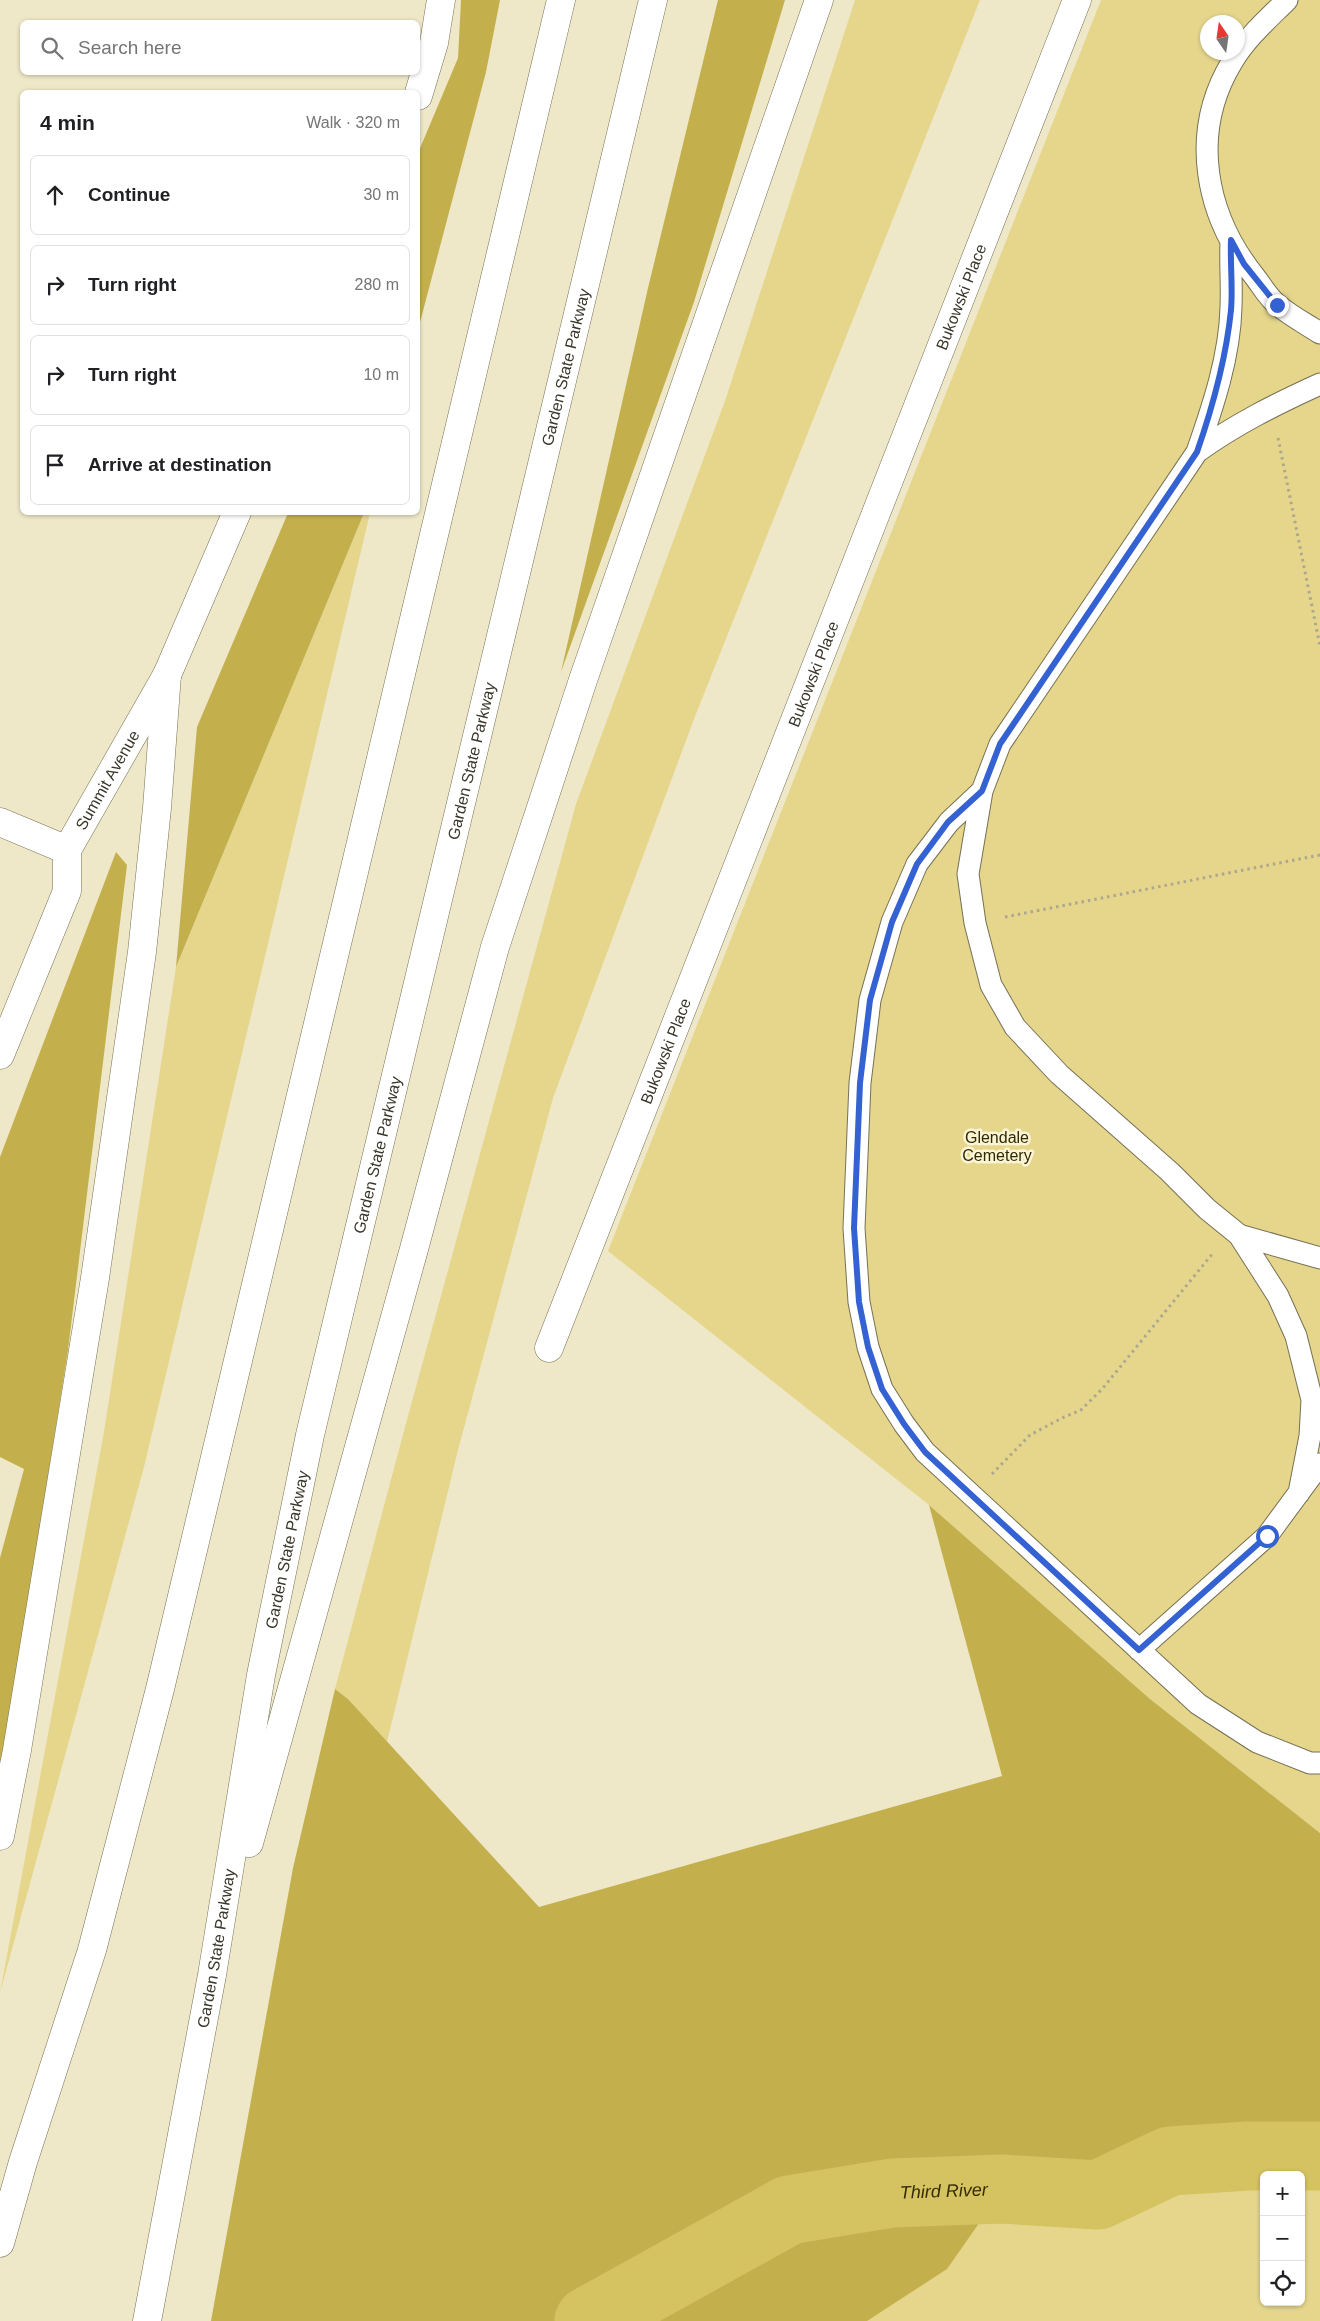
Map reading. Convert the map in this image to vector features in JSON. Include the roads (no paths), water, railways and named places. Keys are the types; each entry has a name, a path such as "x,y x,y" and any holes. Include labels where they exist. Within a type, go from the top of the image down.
{"main road":[{"path":"420,90 434,43 441,0"},
{"path":"0,2244 23,2162 92,1950 160,1689 561,0"},
{"name":"Garden State Parkway","path":"147,2321 212,1975 261,1675 310,1435 653,0"},
{"path":"212,1975 414,1249 494,947 573,708 819,0"},
{"name":"Bukowski Place","path":"549,1348 1077,0"},
{"name":"Summit Avenue","path":"0,1054 67,891 67,850 167,675 236,515"},
{"path":"0,1836 17,1750 98,1258 142,952 156,818 167,675"},
{"path":"0,822 67,850"}],"lane":[{"path":"1287,0 1258,29 1232,62 1215,99 1206,140 1208,182 1223,227 1244,264 1277,305 1320,333"},
{"path":"1231,240 1231,308 1226,348 1213,405 1197,452 1000,744 982,791 968,874 975,922 990,985 1015,1027 1059,1074 1170,1172 1206,1209 1236,1233 1278,1296 1296,1336 1312,1400 1310,1436 1299,1493"},
{"path":"1197,452 1228,429 1271,406 1320,384"},
{"path":"982,791 948,822 917,864 892,922 870,1000 860,1083 854,1228 859,1302 868,1347 882,1389 904,1424 925,1452 1198,1704 1257,1742 1310,1763 1320,1763"},
{"path":"1236,1233 1320,1258"},
{"path":"1139,1650 1267,1536 1320,1464"}],"waterway":[{"name":"Third River","path":"589,2321 789,2210 892,2193 1002,2189 1098,2195 1170,2161 1248,2156 1320,2156"}],"park label":[{"name":"Glendale Cemetery","path":"997,1146"}]}
